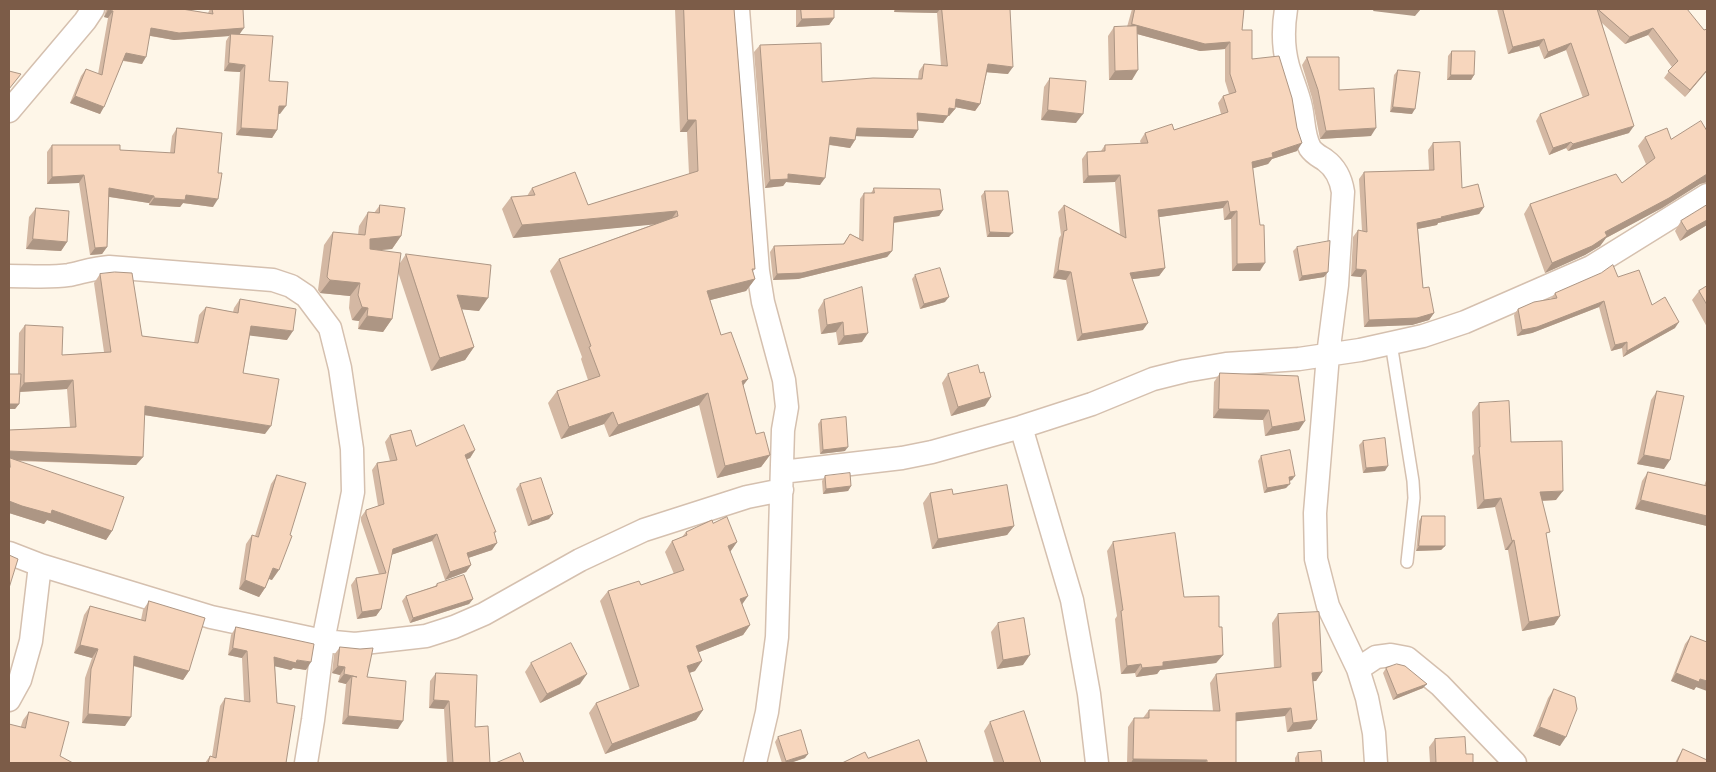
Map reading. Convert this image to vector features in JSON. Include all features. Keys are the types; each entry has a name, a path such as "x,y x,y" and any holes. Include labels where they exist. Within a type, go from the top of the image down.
{"street":[{"path":"9,111 93,9"},
{"path":"738,9 758,271 763,302 784,380 787,407 783,430 777,637 767,712 755,763"},
{"path":"1286,9 1284,48 1301,107 1307,140 1311,150 1326,161 1337,173 1342,183 1343,192 1315,513 1316,559 1328,606 1343,641 1358,669 1367,698 1374,733 1376,763"},
{"path":"9,553 40,565 211,617 322,641 355,644 426,636 484,614 580,560 644,530 747,497 782,481 932,452 1021,428 1092,404 1153,379 1185,370 1226,364 1299,359 1423,336 1465,322 1591,267 1707,195"},
{"path":"9,276 58,276 93,268 108,267 273,280 291,286 306,296 330,328 340,368 352,449 353,492 322,641 306,763"},
{"path":"1021,428 1072,600 1089,694 1098,763"},
{"path":"9,700 20,680 31,641 40,565"},
{"path":"1358,669 1376,657 1391,655 1407,658 1440,685 1515,763"}],"lane":[{"path":"1391,343 1413,481 1414,498 1407,562"}],"building":[{"path":"109,9 182,9 213,14 212,9 243,9 244,28 179,33 151,28 146,57 126,53 104,107 75,96 86,69 102,75 113,11"},
{"path":"684,9 734,9 755,269 752,269 755,279 707,291 721,335 731,332 748,379 742,381 756,434 764,432 770,455 725,466 708,393 618,425 613,412 569,427 557,391 600,376 559,259 678,216 677,211 522,225 511,197 535,195 532,188 575,172 588,205 698,171 696,120 688,120"},
{"path":"801,9 834,9 834,18 802,19"},
{"path":"942,9 1010,9 1013,67 988,64 980,104 956,99 955,109 949,108 948,116 917,113 918,130 857,128 855,140 830,137 825,178 788,174 788,179 770,180 760,45 821,43 822,82 873,78 922,79 924,64 947,66"},
{"path":"1135,9 1244,9 1242,30 1252,30 1252,59 1279,56 1292,98 1297,128 1302,143 1272,153 1273,157 1252,162 1260,225 1264,225 1265,263 1237,264 1237,211 1230,212 1228,201 1158,210 1165,268 1130,273 1148,323 1082,334 1071,272 1058,270 1064,231 1067,230 1064,205 1126,238 1120,175 1088,176 1087,152 1105,151 1105,145 1148,143 1145,133 1172,124 1174,130 1228,112 1223,96 1236,92 1230,74 1230,42 1205,44 1132,24"},
{"path":"1503,9 1597,9 1634,126 1553,148 1540,114 1589,95 1571,43 1548,52 1544,39 1513,47"},
{"path":"1598,9 1687,9 1704,30 1707,29 1707,70 1690,90 1668,71 1678,61 1653,28 1630,37"},
{"path":"1137,26 1138,70 1115,71 1114,27"},
{"path":"231,34 273,36 269,81 288,82 286,106 279,106 277,130 241,128 245,65 229,63"},
{"path":"1452,51 1475,51 1474,75 1451,75"},
{"path":"1307,57 1339,57 1339,90 1374,88 1376,128 1326,131 1318,90"},
{"path":"1398,70 1420,72 1415,109 1393,107"},
{"path":"9,71 21,74 9,89"},
{"path":"1050,78 1086,81 1083,114 1048,110"},
{"path":"1701,121 1707,131 1707,174 1669,198 1605,232 1607,236 1592,246 1552,263 1530,204 1616,174 1622,183 1655,158 1645,137 1667,128 1671,139"},
{"path":"177,128 222,133 218,173 222,173 218,199 186,195 185,200 154,198 154,196 109,188 107,247 95,248 84,175 52,177 52,145 120,145 120,150 174,153"},
{"path":"1460,142 1462,188 1478,184 1484,207 1417,223 1423,288 1429,287 1434,313 1417,318 1369,320 1366,270 1356,269 1358,230 1367,232 1364,172 1434,170 1433,143"},
{"path":"874,188 940,189 943,210 894,217 892,251 802,273 777,274 774,246 844,244 850,234 863,241 864,193 874,193"},
{"path":"985,191 1008,191 1013,233 990,232"},
{"path":"380,205 405,208 401,236 370,239 370,249 401,253 392,319 367,316 368,308 362,307 358,295 360,283 330,280 327,277 333,232 365,235 368,212 379,213"},
{"path":"1707,205 1707,220 1687,231 1681,221"},
{"path":"36,208 69,211 67,242 33,239"},
{"path":"1330,241 1328,272 1302,276 1297,247"},
{"path":"406,254 491,265 488,298 457,295 474,347 440,358"},
{"path":"1613,265 1618,277 1639,270 1652,305 1665,297 1679,322 1627,351 1627,342 1615,345 1604,301 1537,327 1522,330 1518,309 1534,302 1557,298 1555,293 1601,273"},
{"path":"940,268 949,297 924,304 915,275"},
{"path":"115,272 132,273 142,336 198,343 206,307 238,313 240,299 296,309 293,331 251,326 243,373 279,379 271,426 145,406 143,457 9,451 9,430 76,427 73,380 24,383 25,325 63,327 62,355 111,352 100,274"},
{"path":"1707,286 1707,305 1699,291"},
{"path":"862,287 868,333 844,336 843,322 827,325 824,300"},
{"path":"978,365 980,373 984,372 991,397 958,407 948,374"},
{"path":"1220,373 1298,376 1305,421 1272,427 1269,410 1219,409"},
{"path":"9,374 21,374 19,404 9,404"},
{"path":"1657,391 1684,396 1670,460 1644,455"},
{"path":"1509,401 1511,442 1562,441 1563,491 1540,492 1550,532 1546,533 1560,616 1529,622 1514,540 1512,541 1501,498 1484,500 1479,447 1479,403"},
{"path":"846,417 848,447 823,450 821,420"},
{"path":"464,425 475,450 465,455 496,532 494,532 497,543 467,553 471,565 450,572 437,534 393,549 381,609 362,612 356,578 386,573 366,510 384,504 377,463 397,460 390,435 411,430 416,446"},
{"path":"1385,438 1388,466 1366,468 1363,441"},
{"path":"1290,450 1295,476 1289,477 1290,484 1267,488 1261,456"},
{"path":"10,458 124,497 112,531 52,510 51,514 9,501"},
{"path":"1648,472 1707,486 1707,516 1641,500"},
{"path":"850,473 851,486 826,489 825,476"},
{"path":"277,475 306,483 290,535 292,536 279,570 273,568 265,588 245,580 252,535 258,537"},
{"path":"541,478 553,514 532,521 520,484"},
{"path":"1007,485 1014,526 938,539 930,493 952,489 953,494"},
{"path":"1422,516 1445,516 1445,546 1419,546"},
{"path":"727,517 737,542 728,546 748,596 740,599 750,625 696,646 702,661 687,666 703,710 612,744 596,703 639,686 608,591 639,581 641,585 684,570 672,541 687,535 686,532 712,520 713,523"},
{"path":"1175,533 1184,597 1219,596 1219,627 1222,627 1223,655 1163,662 1163,666 1142,668 1141,664 1127,666 1121,611 1123,610 1113,542"},
{"path":"9,555 18,559 9,588"},
{"path":"464,575 473,599 413,618 406,596"},
{"path":"149,601 205,618 189,671 134,656 131,717 88,714 91,669 98,649 80,645 90,606 145,621"},
{"path":"1319,612 1322,672 1312,673 1317,720 1293,723 1291,708 1236,713 1236,763 1207,763 1207,760 1133,759 1134,718 1149,718 1149,710 1220,711 1216,674 1281,667 1278,614"},
{"path":"1024,618 1030,655 1003,660 998,623"},
{"path":"236,627 314,644 311,662 297,660 296,663 274,657 277,703 295,706 286,763 208,763 210,756 216,758 225,698 250,702 247,651 233,648"},
{"path":"1691,636 1707,642 1707,681 1700,679 1699,682 1676,673"},
{"path":"571,643 587,674 547,694 531,663"},
{"path":"340,647 373,648 367,677 406,681 403,721 348,716 352,676 357,677 344,674 345,667 338,666"},
{"path":"1397,664 1405,666 1427,684 1397,695 1386,668"},
{"path":"436,673 477,675 475,727 488,726 490,763 453,763 449,701 434,700"},
{"path":"1554,689 1575,697 1577,709 1566,737 1540,727"},
{"path":"1024,711 1041,763 1004,763 990,722"},
{"path":"29,712 69,722 60,756 73,763 9,763 9,724 25,728"},
{"path":"801,730 808,754 786,761 778,737"},
{"path":"1465,737 1466,754 1473,754 1473,763 1436,763 1435,739"},
{"path":"919,740 927,762 842,763 865,752 868,758"},
{"path":"1683,749 1707,760 1707,763 1677,763"},
{"path":"1321,751 1322,763 1299,763 1298,753"},
{"path":"520,753 524,763 496,763"}]}
